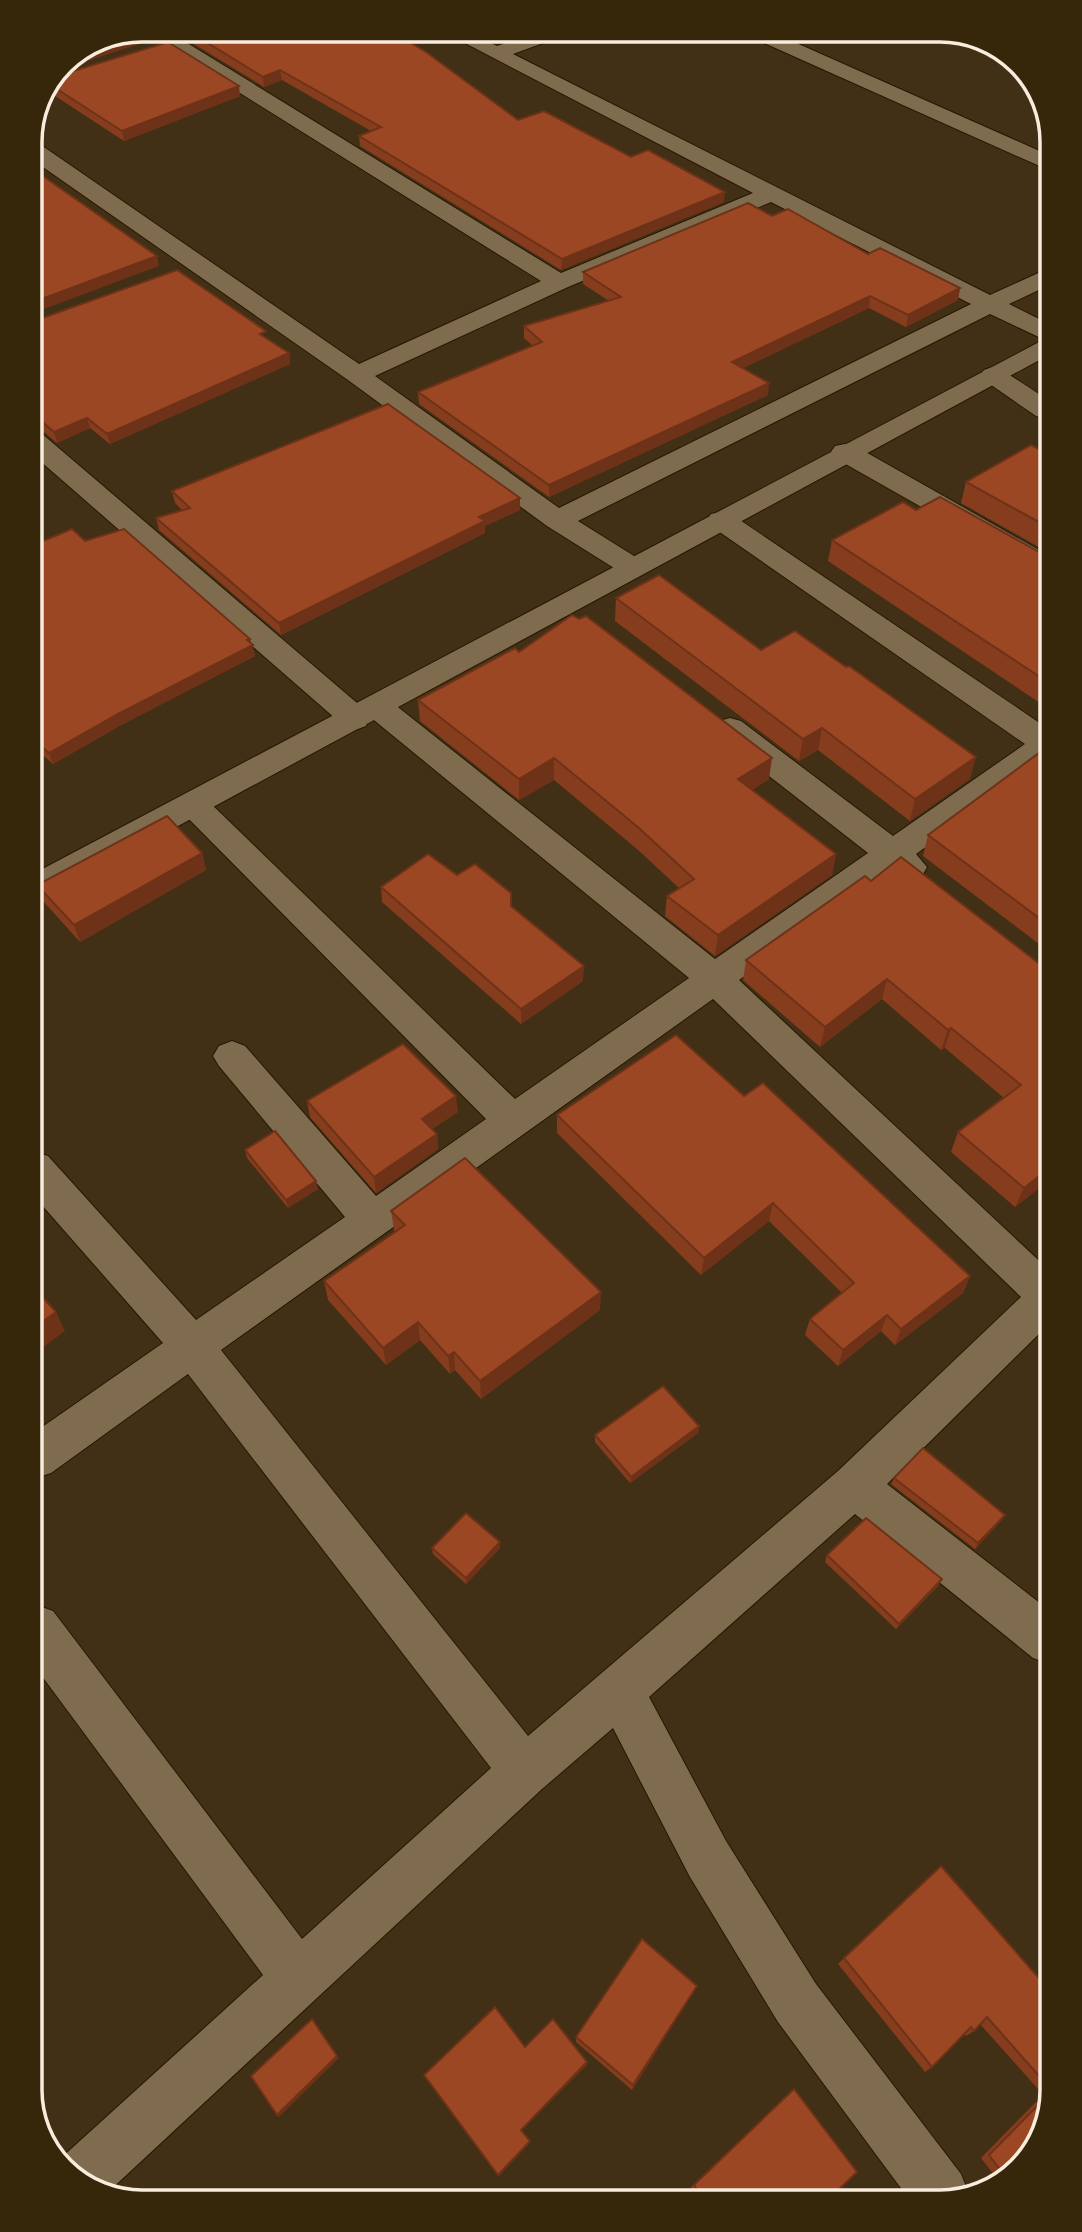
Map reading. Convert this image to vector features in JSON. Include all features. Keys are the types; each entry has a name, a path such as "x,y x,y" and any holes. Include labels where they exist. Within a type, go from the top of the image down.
{"street":[{"path":"146,50 169,42"},
{"path":"174,42 559,282"},
{"path":"474,42 1040,330"},
{"path":"496,53 527,42"},
{"path":"778,42 1040,159"},
{"path":"42,156 357,375 557,520 632,567"},
{"path":"357,375 559,282 772,193"},
{"path":"169,273 194,264"},
{"path":"557,520 1040,279"},
{"path":"42,884 366,713 577,611 632,567 1040,350"},
{"path":"993,375 1040,407"},
{"path":"42,448 366,713 715,979 1040,1288"},
{"path":"845,452 1040,563"},
{"path":"721,520 1040,740"},
{"path":"708,711 937,888"},
{"path":"42,1453 1040,748"},
{"path":"193,806 513,1121"},
{"path":"232,1056 372,1220"},
{"path":"42,1177 193,1346 524,1771"},
{"path":"86,2173 524,1771 620,1691 854,1486 1040,1306"},
{"path":"854,1486 1040,1633"},
{"path":"42,1636 298,1978"},
{"path":"620,1691 708,1858 797,2003 932,2190"}],"building":[{"path":"168,42 239,86 122,131 57,89 70,72"},
{"path":"206,42 409,42 518,120 544,111 631,157 648,150 725,192 562,259 359,136 381,127 280,70 263,77"},
{"path":"42,175 157,256 42,299"},
{"path":"748,203 772,216 788,209 868,254 880,248 960,288 908,315 870,296 732,362 769,383 549,485 418,392 542,342 524,326 621,297 583,272"},
{"path":"177,270 266,331 260,334 289,353 107,434 87,418 54,432 42,422 42,318"},
{"path":"388,404 520,498 479,517 485,521 279,623 156,518 190,508 172,491"},
{"path":"1031,445 1040,450 1040,523 966,482"},
{"path":"940,497 1040,552 1040,677 832,540 903,502 916,510"},
{"path":"72,529 85,541 124,529 250,639 247,640 253,645 118,714 49,753 42,747 43,541"},
{"path":"659,575 761,650 795,631 846,667 849,666 976,757 915,799 822,728 803,739 616,598"},
{"path":"572,615 579,619 586,616 772,758 738,779 836,854 718,935 667,896 694,879 639,828 554,758 519,779 418,700 515,648 519,652"},
{"path":"1040,752 1040,919 928,835"},
{"path":"167,816 202,853 74,925 42,890 42,882"},
{"path":"428,854 457,875 475,864 511,893 511,906 584,966 521,1009 381,887"},
{"path":"901,857 1040,964 1040,1175 1024,1188 958,1132 1021,1085 951,1028 948,1030 887,979 825,1027 746,960 865,876 871,881"},
{"path":"676,1035 744,1096 763,1083 970,1276 901,1329 887,1315 843,1350 810,1319 854,1283 773,1203 704,1258 557,1115"},
{"path":"403,1044 456,1096 422,1119 437,1134 374,1177 307,1101"},
{"path":"275,1131 316,1181 286,1200 245,1150"},
{"path":"465,1158 601,1292 480,1381 454,1352 448,1356 418,1322 383,1348 324,1281 405,1225 391,1211"},
{"path":"42,1297 56,1312 42,1322"},
{"path":"663,1386 699,1426 631,1477 595,1435"},
{"path":"923,1448 1005,1515 978,1543 894,1478"},
{"path":"466,1513 500,1542 466,1578 432,1548"},
{"path":"866,1518 942,1579 899,1624 827,1555"},
{"path":"941,1866 1040,1979 1040,2077 987,2017 974,2031 971,2027 932,2067 844,1958"},
{"path":"642,1939 697,1986 633,2085 576,2037"},
{"path":"495,2007 525,2047 553,2019 587,2062 521,2130 530,2141 498,2175 424,2075"},
{"path":"312,2019 337,2056 277,2115 251,2076"},
{"path":"794,2089 857,2172 838,2190 697,2190 694,2185"},
{"path":"1039,2104 1032,2128 1015,2156 1000,2170 989,2155"}]}
